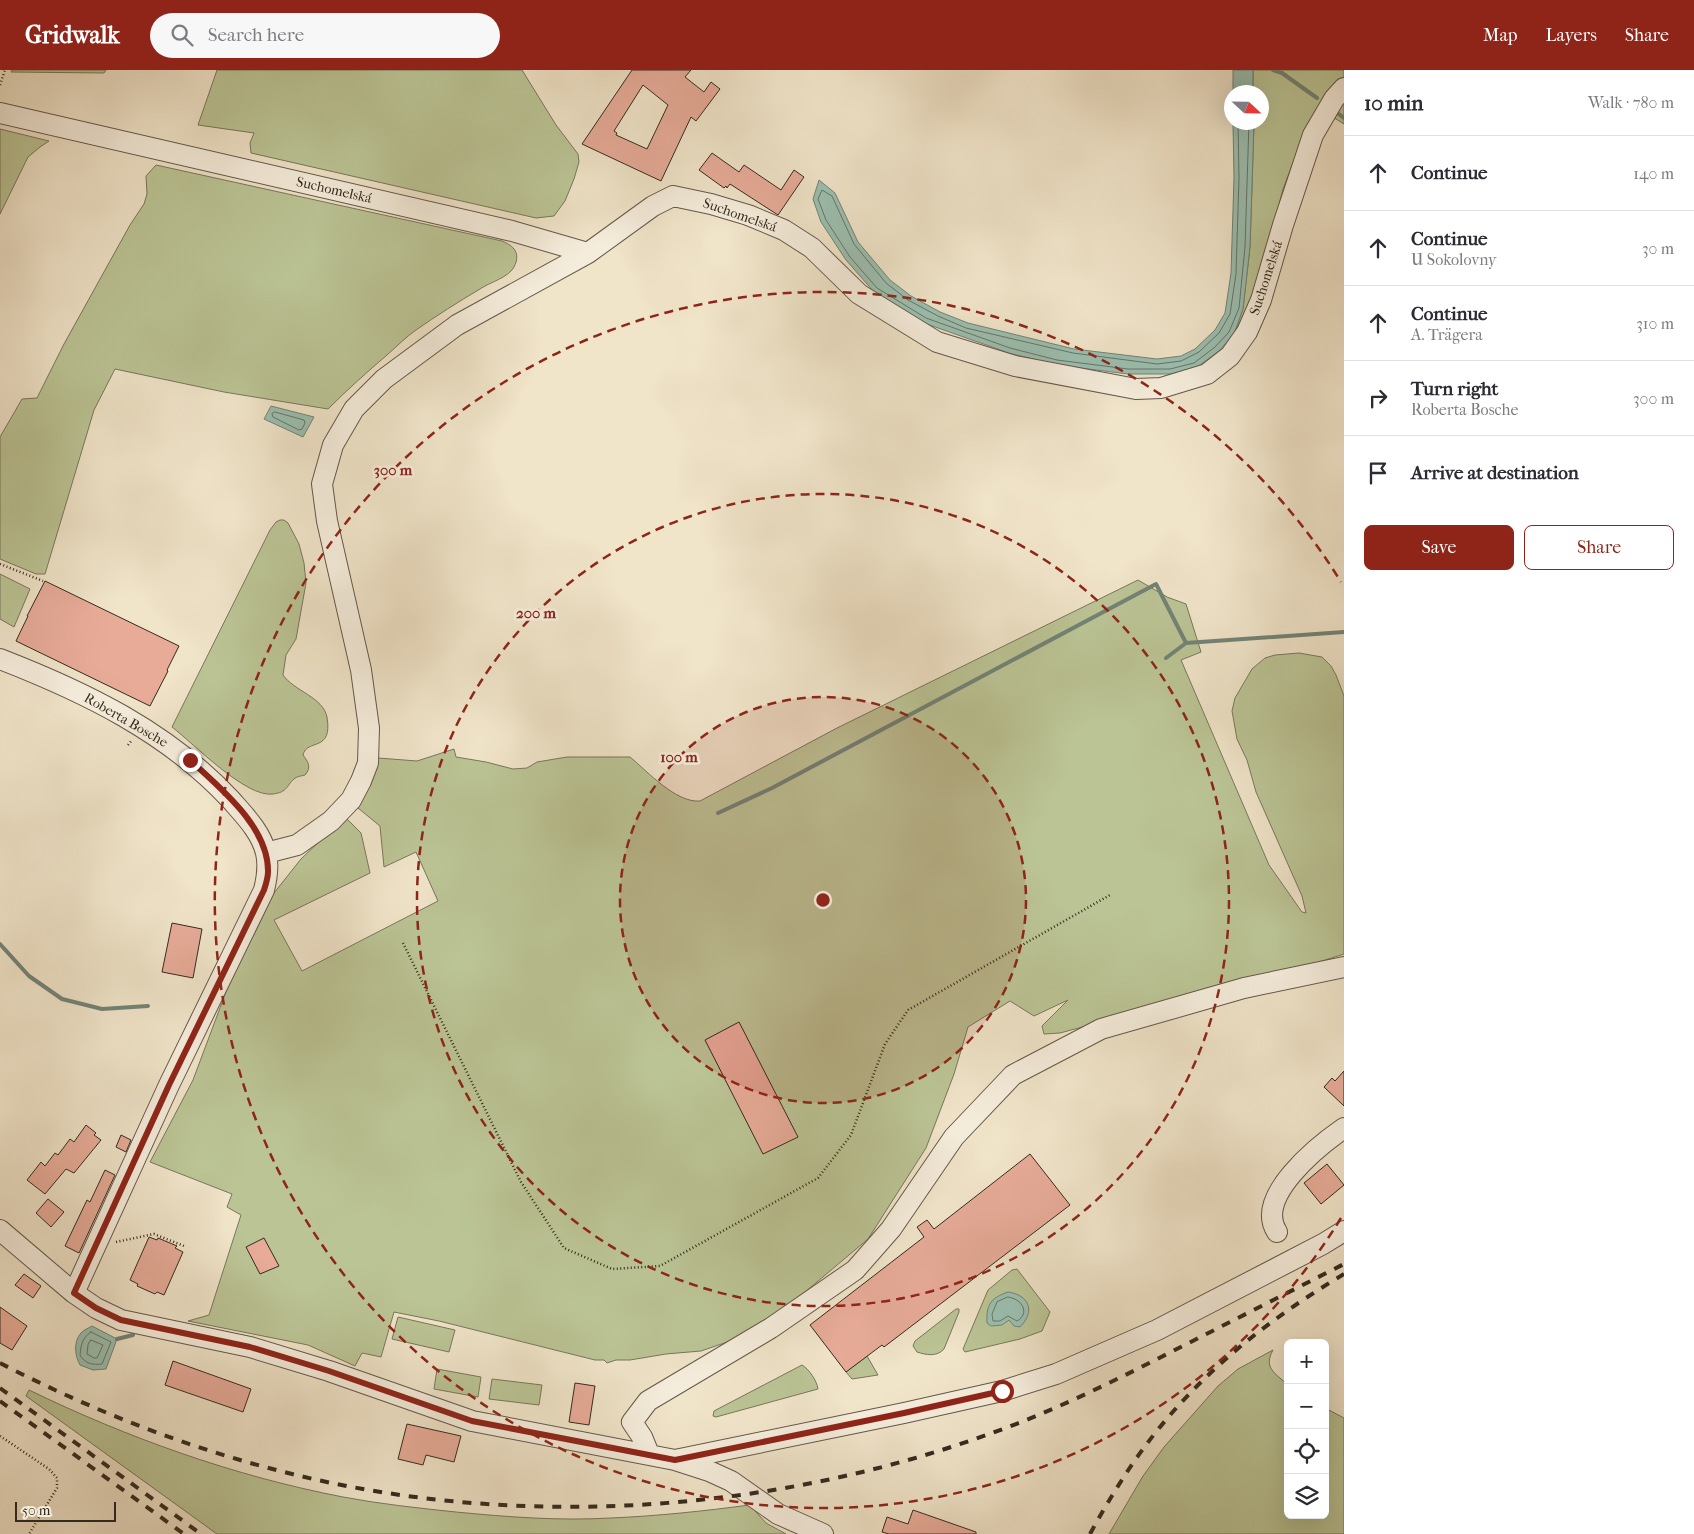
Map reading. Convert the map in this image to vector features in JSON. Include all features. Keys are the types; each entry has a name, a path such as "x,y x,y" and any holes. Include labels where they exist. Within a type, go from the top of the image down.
{"street":[{"name":"Suchomelská","path":"0,112 512,231 588,253 653,206 673,196 702,202 748,215 784,230 812,248 859,294 937,342 1015,366 1136,389 1161,388 1207,374 1230,356 1247,332 1261,300 1283,225 1313,135 1334,99 1344,88"},
{"path":"266,854 297,845 330,821 351,800 368,764 369,728 361,670 327,521 322,484 333,445 354,409 384,378 457,325 588,253"},
{"name":"Roberta Bosche","path":"0,659 64,685 96,701 171,746 190,760 216,784 242,812 253,825 261,839 266,854 268,872 264,890 169,1085 74,1293"},
{"path":"649,1454 642,1437 632,1422 648,1401 771,1328 855,1270 891,1229 954,1137 1014,1075 1101,1029 1244,988 1344,967"},
{"path":"1277,1232 1272,1224 1273,1205 1292,1173 1324,1142 1344,1128"},
{"path":"0,1230 74,1293 96,1308 121,1320 250,1347 329,1371 472,1421 675,1460 709,1471 731,1481 778,1514 823,1534"},
{"path":"675,1460 904,1413 992,1393 1056,1374 1157,1330 1323,1244 1344,1231"}],"path":[{"path":"0,85 5,70"},
{"path":"0,564 42,581"},
{"path":"402,943 522,1182 564,1248 612,1269 660,1266 818,1178 851,1135 885,1044 908,1010 1110,895"},
{"path":"95,1247 154,1234 184,1246"},
{"path":"0,1436 57,1478 57,1488 29,1534"}],"shaded area":[{"path":"12,70 106,70 104,73 11,72"},
{"path":"217,70 522,70 556,125 578,154 579,162 565,201 554,216 536,218 251,153 250,143 254,133 198,125"},
{"path":"1253,70 1344,70 1344,124 1320,109 1306,129 1283,189 1264,263 1245,323 1234,334 1243,309 1250,247 1254,130 1269,130 1269,85 1253,85"},
{"path":"0,129 49,141 28,157 0,214"},
{"path":"156,165 502,241 510,245 515,251 516,262 508,274 484,286 412,333 328,409 224,392 115,369 94,410 45,574 36,574 0,559 0,437 22,399 37,398 64,344 130,225 144,204 147,194 146,176"},
{"path":"280,520 288,523 299,544 304,563 306,583 296,639 286,655 283,675 294,686 320,704 327,717 328,728 323,740 305,750 303,755 309,767 305,775 295,778 281,792 273,794 262,793 249,788 235,779 172,727 270,530"},
{"path":"0,574 30,589 14,627 0,619"},
{"path":"1138,580 1167,597 1186,604 1201,652 1181,660 1269,865 1302,912 1306,913 1302,896 1256,792 1247,760 1237,739 1232,711 1235,698 1252,669 1265,658 1275,655 1299,653 1322,657 1331,666 1336,675 1344,696 1344,954 1294,970 1060,1033 1044,1034 1042,1026 1068,1000 1034,1016 1010,1001 968,1027 954,1074 926,1148 868,1239 805,1292 742,1337 701,1351 616,1360 607,1363 604,1360 595,1360 439,1321 394,1312 381,1357 362,1353 355,1366 308,1345 188,1321 209,1315 241,1215 227,1207 232,1194 150,1162 193,1080 229,984 274,893 301,859 345,817 361,833 370,873 274,920 302,971 438,901 416,852 384,867 380,826 358,808 374,774 378,758 417,761 454,749 456,757 513,769 527,768 537,762 567,757 630,757 672,792 681,797 700,801 837,728"},
{"path":"1017,1269 1050,1312 1042,1331 1020,1339 965,1352 963,1349 988,1290 1012,1270"},
{"path":"956,1309 959,1309 959,1312 944,1349 935,1354 917,1352 913,1346 915,1341"},
{"path":"398,1317 455,1330 449,1352 392,1339"},
{"path":"1273,1350 1269,1361 1270,1366 1284,1381 1284,1519 1329,1519 1329,1410 1344,1418 1344,1534 1109,1534 1143,1476 1164,1447 1218,1386 1238,1369"},
{"path":"867,1356 878,1375 852,1379 846,1372"},
{"path":"802,1365 816,1382 818,1389 716,1417 713,1416 714,1411"},
{"path":"437,1369 481,1377 478,1397 434,1389"},
{"path":"492,1379 542,1385 539,1405 489,1399"},
{"path":"29,1390 104,1424 182,1454 262,1478 343,1497 456,1512 553,1519 646,1516 750,1505 766,1523 786,1534 217,1534 26,1396"}],"water":[{"path":"1233,70 1253,70 1253,85 1233,85"},
{"path":"1233,130 1254,130 1250,247 1243,309 1234,334 1219,351 1196,368 1170,374 1128,374 1057,365 1009,353 924,323 874,292 846,260 821,222 813,199 819,180 835,193 858,242 890,280 911,296 940,312 968,323 1074,349 1157,359 1181,356 1195,349 1215,330 1225,313 1231,273 1234,178"},
{"path":"271,406 314,417 303,437 264,419"},
{"path":"1008,1292 1021,1296 1028,1305 1029,1310 1025,1321 1020,1327 1014,1326 1009,1320 1002,1325 991,1326 987,1323 989,1306 994,1299"},
{"path":"92,1326 117,1339 106,1369 93,1370 80,1365 77,1357 76,1345 78,1337 83,1331"}],"building":[{"path":"632,70 691,70 685,77 704,92 711,82 720,89 696,121 691,117 661,181 582,144","holes":["643,85 668,105 647,149 616,135 617,133 614,131"]},
{"path":"712,153 739,172 744,165 781,190 794,170 804,177 778,215 730,184 727,188 726,186 724,188 699,170"},
{"path":"45,581 179,646 150,706 16,641"},
{"path":"172,923 202,929 193,978 162,972"},
{"path":"739,1022 798,1137 763,1154 705,1040"},
{"path":"1344,1071 1344,1106 1324,1087 1332,1078 1335,1081"},
{"path":"86,1125 101,1140 74,1173 66,1169 45,1194 27,1180 41,1162 45,1166 55,1153 58,1155 70,1139 74,1142"},
{"path":"121,1135 131,1140 126,1152 116,1147"},
{"path":"1030,1154 1070,1205 884,1347 882,1345 846,1372 810,1325 924,1237 917,1227 927,1220 934,1229"},
{"path":"1327,1164 1344,1185 1321,1204 1304,1183"},
{"path":"105,1170 115,1175 79,1253 65,1246 87,1200 90,1202"},
{"path":"48,1199 64,1212 51,1227 36,1213"},
{"path":"149,1237 157,1240 158,1238 177,1246 175,1248 183,1252 164,1295 157,1292 155,1294 137,1286 138,1284 130,1280"},
{"path":"264,1238 279,1266 260,1274 246,1247"},
{"path":"24,1274 41,1286 33,1298 15,1285"},
{"path":"0,1307 27,1326 12,1350 0,1343"},
{"path":"173,1361 251,1389 243,1412 165,1385"},
{"path":"575,1383 595,1386 589,1425 569,1422"},
{"path":"407,1424 461,1436 454,1462 426,1455 423,1465 398,1459"},
{"path":"913,1510 976,1532 976,1534 889,1534 882,1532 887,1517 908,1524"}],"waterway":[{"path":"1273,70 1282,73 1317,98"},
{"path":"1336,112 1344,118"},
{"path":"718,813 772,788 1156,584 1186,643 1344,632"},
{"path":"1166,658 1186,643"},
{"path":"0,944 29,976 62,999 102,1009 148,1006"},
{"path":"117,1339 133,1335"}],"railway":[{"path":"0,1363 106,1413 179,1441 292,1474 378,1492 466,1502 555,1507 645,1504 734,1496 822,1481 908,1460 992,1433 1038,1415 1106,1384 1344,1264"},
{"path":"1090,1534 1129,1469 1174,1410 1199,1384 1253,1336 1282,1314 1344,1274"},
{"path":"0,1388 201,1534"},
{"path":"0,1401 184,1534"}],"route":[{"path":"190,760 216,784 253,825 261,839 266,854 268,872 264,890 169,1085 74,1293 96,1308 121,1320 250,1347 329,1371 472,1421 675,1460 1002,1391"}]}
